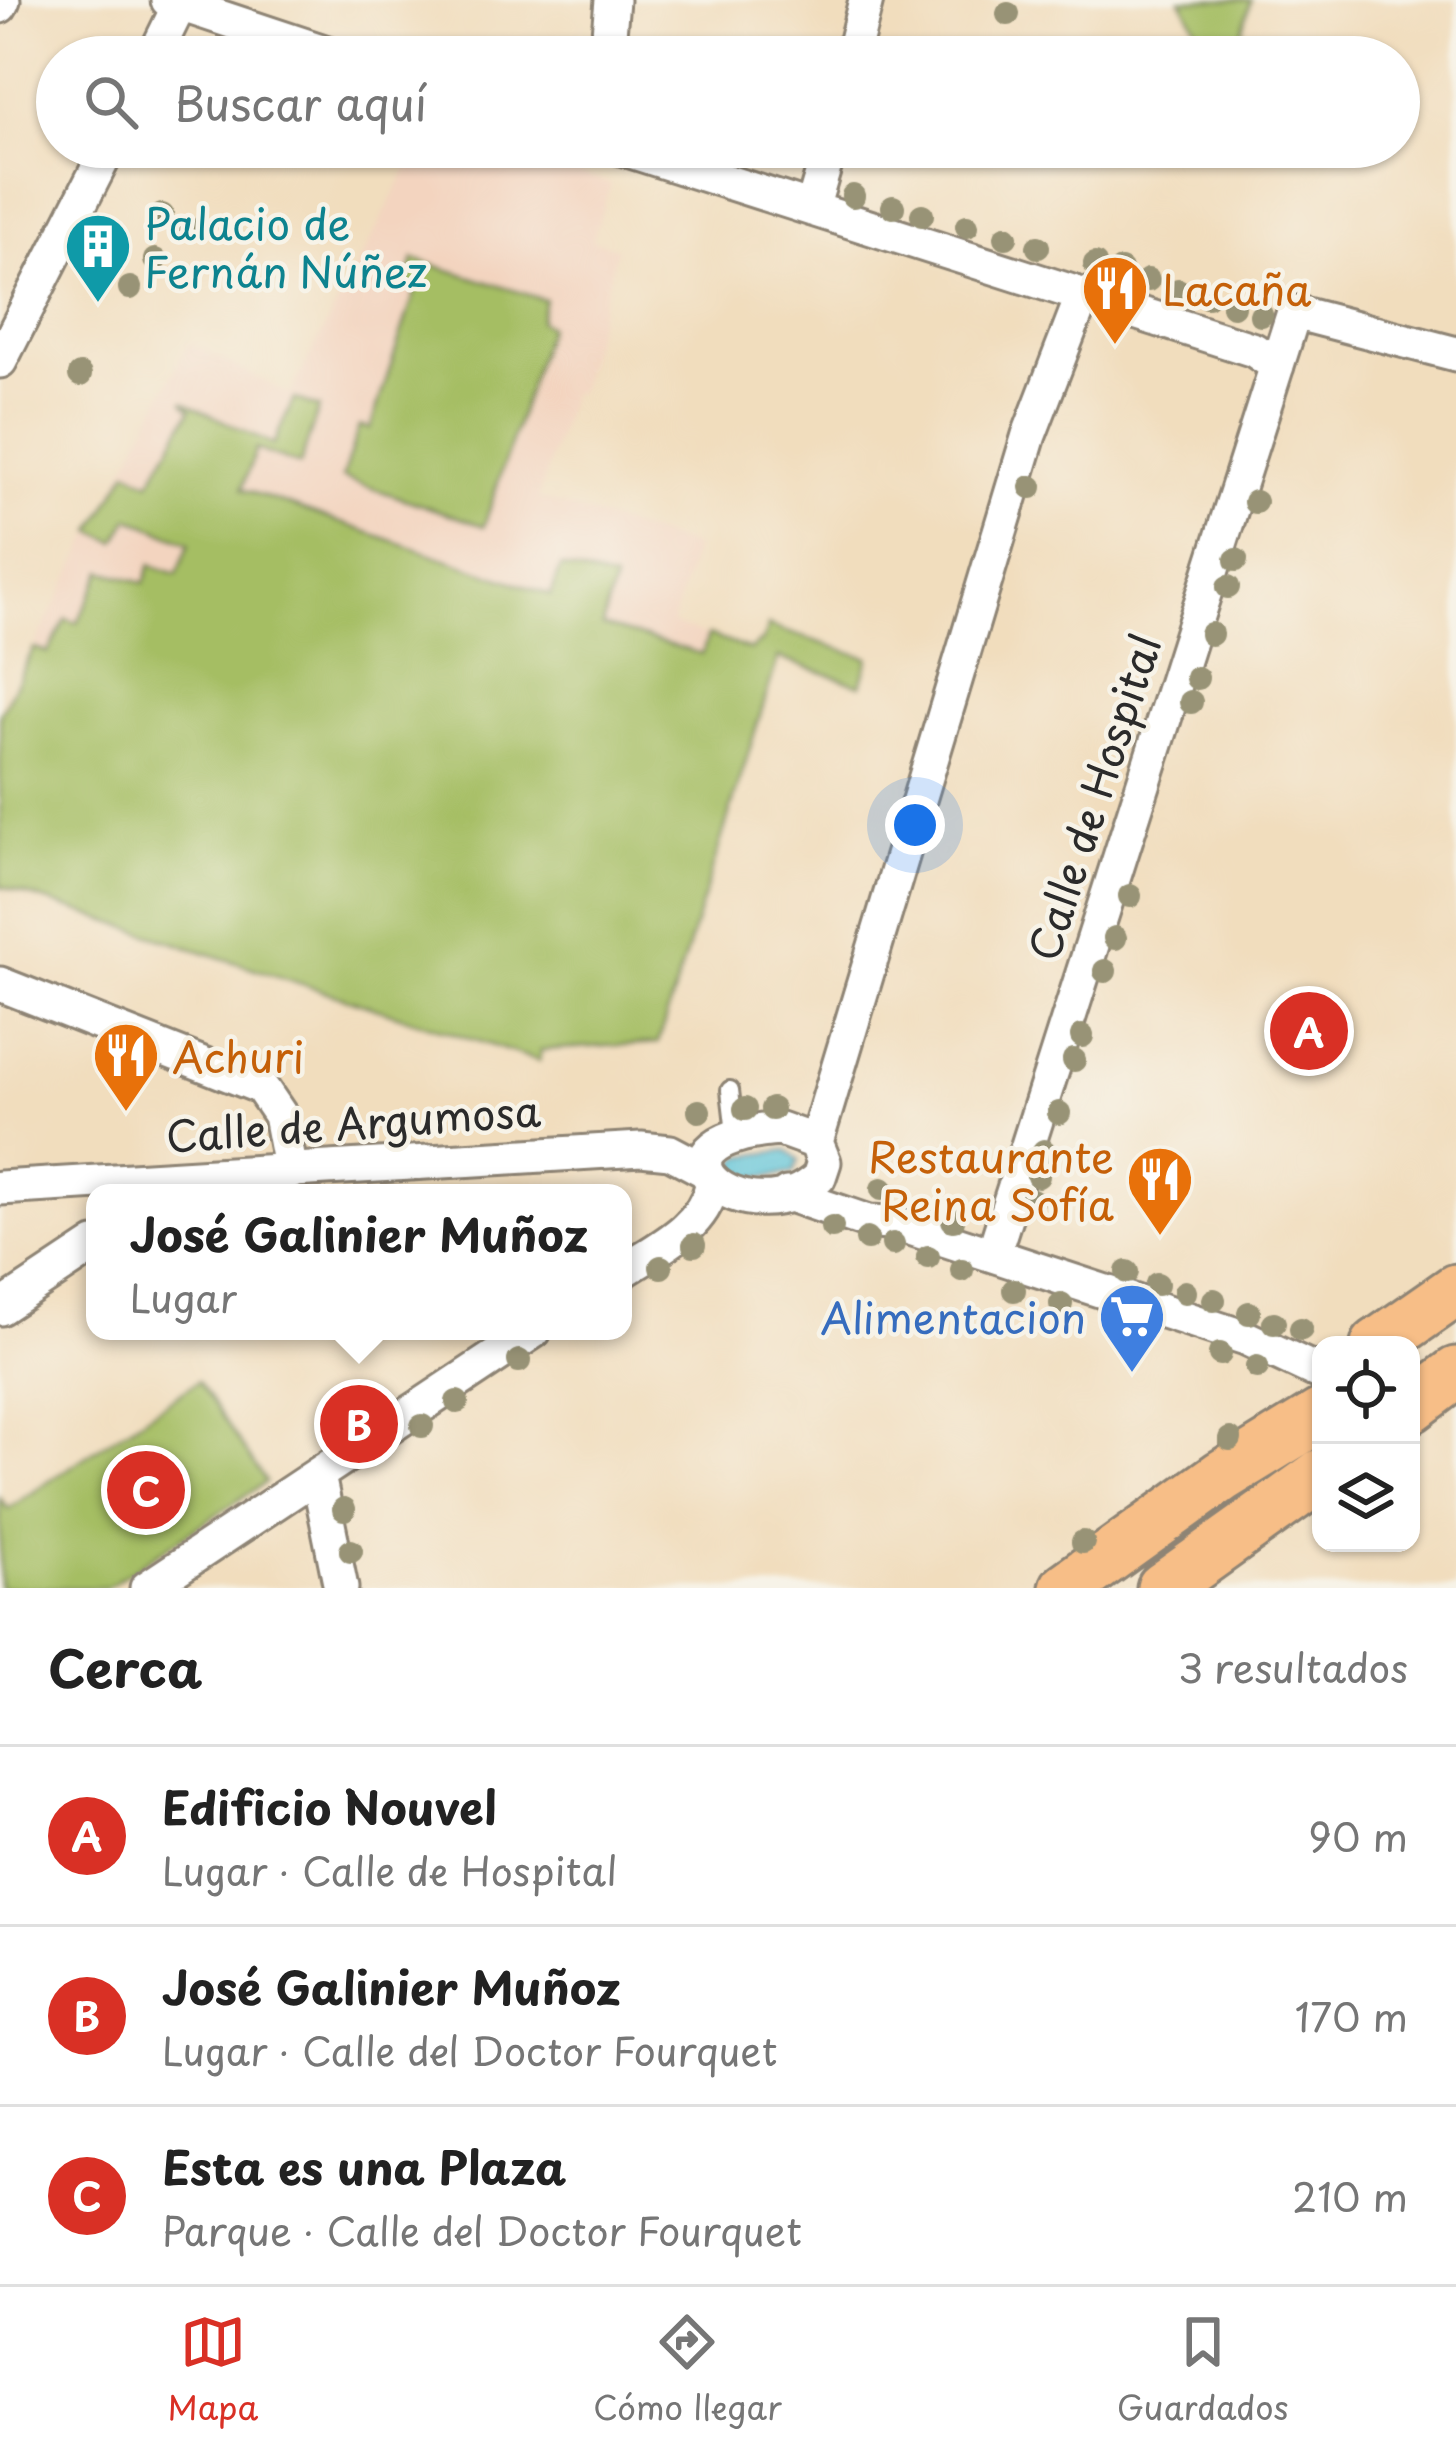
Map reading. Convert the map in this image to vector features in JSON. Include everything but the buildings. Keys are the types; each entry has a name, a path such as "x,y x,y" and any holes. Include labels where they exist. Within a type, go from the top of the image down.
{"main road":[{"path":"1390,1336 1456,1289"},
{"path":"1420,1352 1456,1330"},
{"path":"1420,1400 1456,1373"},
{"path":"1222,1476 1312,1395"},
{"path":"1066,1588 1222,1476 1312,1420"},
{"path":"1162,1588 1312,1485"}],"street":[{"path":"609,36 612,0"},
{"path":"857,36 866,0"},
{"path":"162,36 174,2 275,36"},
{"path":"0,361 98,168"},
{"path":"684,168 1254,350 1277,366"},
{"path":"812,209 824,168"},
{"path":"787,1194 806,1189 819,1178 820,1152 1029,435 1083,295"},
{"name":"Calle de Hospital","path":"993,1255 1294,311 1456,354"},
{"path":"0,984 260,1088 280,1115 291,1172"},
{"path":"632,1265 693,1224 707,1207 708,1153 735,1133 780,1129 820,1152 854,1197 895,1223 1246,1338 1312,1369"},
{"name":"Calle de Argumosa","path":"180,1184 641,1149 670,1152 736,1197 787,1194"},
{"name":"Calle de Argumosa","path":"0,1188 86,1187"},
{"path":"787,1194 869,1222 895,1223"},
{"path":"0,1308 86,1251"},
{"path":"147,1588 520,1340"},
{"path":"1420,1418 1456,1396"},
{"path":"318,1475 340,1588"}],"lane":[{"path":"730,1090 735,1133"}],"shaded area":[{"path":"408,168 563,168 611,184 592,240 617,248 578,393 571,392 538,498 695,547 672,624 750,650 763,640 768,626 869,658 861,685 778,658 658,1043 541,1050 539,1061 0,886 0,714 189,342 290,395"}],"green space":[{"path":"1181,0 1251,0 1241,36 1198,36"},
{"path":"414,259 545,300 539,321 548,326 484,526 342,478 359,426 370,429 416,289 407,284"},
{"path":"294,399 319,408 300,465 256,449 242,489 551,595 561,567 614,581 602,626 702,654 708,635 750,650 763,640 768,626 869,658 861,685 778,658 658,1043 541,1050 539,1061 0,886 0,714 34,648 48,653 66,619 77,623 103,571 144,583 151,565 177,574 190,543 129,518 116,542 93,531 128,470 150,482 191,410 183,401 273,445"},
{"path":"198,1381 266,1482 105,1588 0,1588 0,1498 8,1509"}],"water":[{"path":"787,1150 799,1160 793,1173 741,1180 732,1173 739,1157"}],"place":[{"name":"Palacio de Fernán Núñez","path":"98,305"},
{"name":"Lacaña","path":"1115,347"},
{"name":"Edificio Nouvel","path":"1309,1031"},
{"name":"Achuri","path":"126,1114"},
{"name":"Restaurante Reina Sofía","path":"1160,1238"},
{"name":"Alimentacion","path":"1132,1375"},
{"name":"José Galinier Muñoz","path":"359,1424"},
{"name":"Esta es una Plaza","path":"146,1490"}]}
